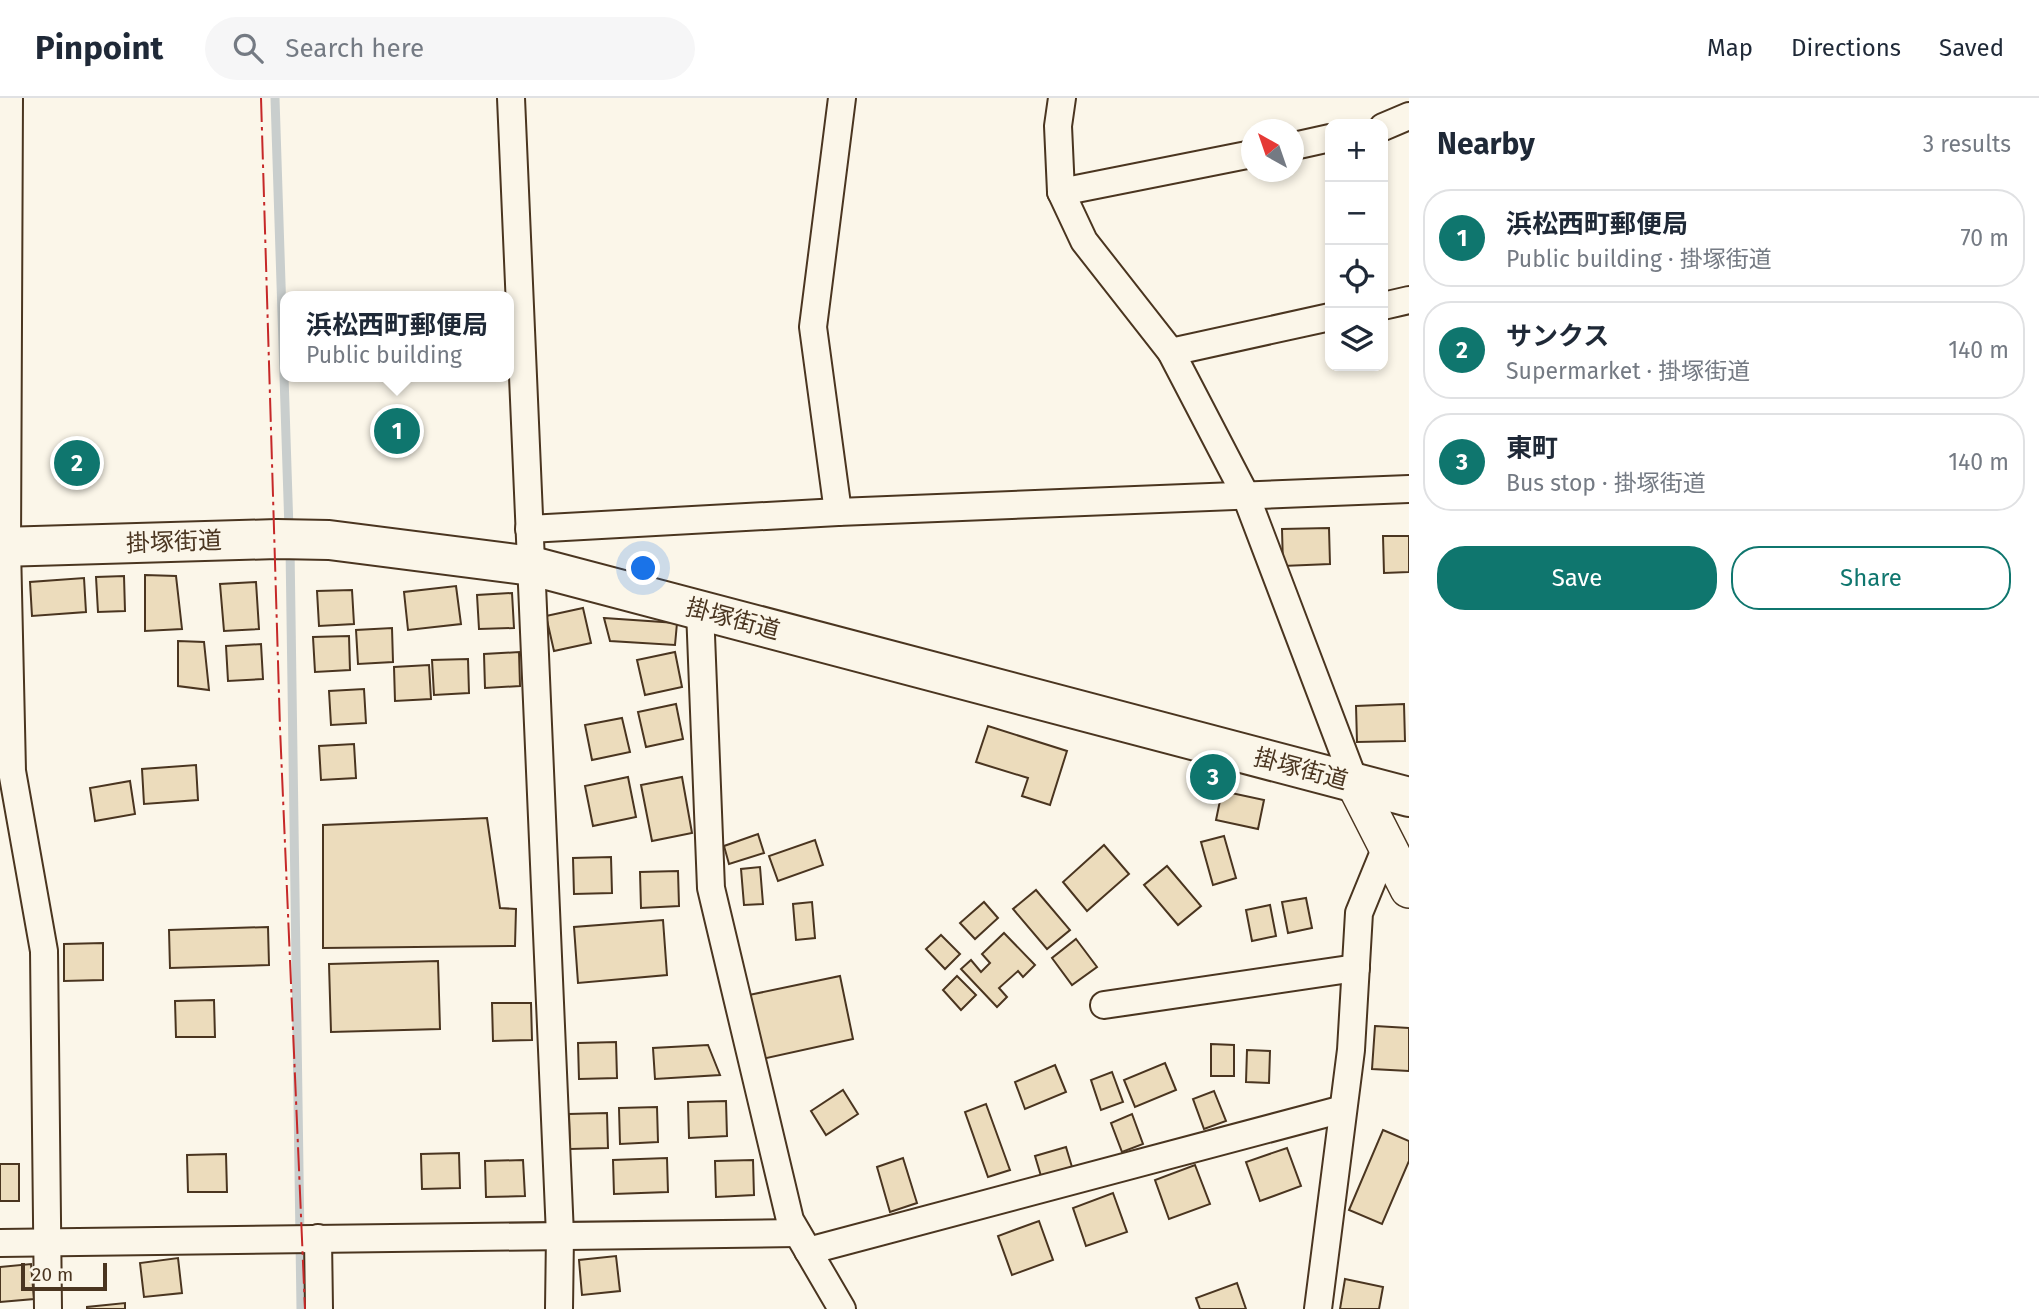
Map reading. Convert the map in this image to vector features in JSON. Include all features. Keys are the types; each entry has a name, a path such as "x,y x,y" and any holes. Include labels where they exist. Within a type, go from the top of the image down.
{"highway":[{"name":"掛塚街道","path":"4,547 293,539 531,566 1409,797"}],"main road":[{"path":"1354,783 1409,889"}],"street":[{"path":"9,98 4,547 12,771 44,951 48,1309"},
{"path":"511,98 560,1235 559,1309"},
{"path":"838,512 813,327 842,98"},
{"path":"1062,98 1058,126 1061,192 1084,241 1171,352 1246,496 1354,783"},
{"path":"1388,125 1409,116"},
{"path":"1304,144 1325,139"},
{"path":"1061,192 1241,156"},
{"path":"1388,305 1409,300"},
{"path":"1171,352 1325,318"},
{"path":"529,529 838,512 1409,489"},
{"path":"700,610 711,888 790,1220 842,1309"},
{"path":"1318,1309 1351,1049 1359,914 1386,847"},
{"path":"1104,1005 1356,968"},
{"path":"0,1243 560,1235 803,1242 1343,1109"},
{"path":"308,1239 319,1309"}],"building":[{"path":"1329,528 1330,564 1283,566 1282,529"},
{"path":"1383,536 1409,536 1409,572 1384,573"},
{"path":"145,575 176,576 182,629 145,631"},
{"path":"124,576 125,611 98,612 96,577"},
{"path":"84,578 86,612 32,616 30,582"},
{"path":"256,582 259,629 224,631 220,584"},
{"path":"456,586 461,624 408,630 404,592"},
{"path":"352,590 354,624 319,626 317,591"},
{"path":"512,593 514,628 479,629 477,595"},
{"path":"583,608 591,643 554,651 546,616"},
{"path":"604,618 677,623 675,645 610,641"},
{"path":"392,628 393,662 358,664 356,630"},
{"path":"349,636 350,670 315,672 313,637"},
{"path":"178,641 204,642 209,690 178,686"},
{"path":"261,644 263,679 228,681 226,646"},
{"path":"519,652 520,686 485,688 484,654"},
{"path":"675,652 682,687 645,695 637,660"},
{"path":"468,659 469,693 434,695 432,660"},
{"path":"429,665 431,699 395,701 394,667"},
{"path":"364,689 366,723 331,725 329,691"},
{"path":"676,704 683,739 646,747 638,712"},
{"path":"1404,704 1405,741 1357,742 1356,706"},
{"path":"622,718 630,752 592,760 585,725"},
{"path":"988,726 1067,751 1050,805 1022,796 1028,778 976,762"},
{"path":"354,744 356,778 321,780 319,746"},
{"path":"196,765 198,800 144,804 142,769"},
{"path":"628,777 636,817 593,826 585,786"},
{"path":"682,777 692,833 652,841 641,785"},
{"path":"130,781 135,814 95,821 90,788"},
{"path":"1222,791 1264,800 1258,829 1216,820"},
{"path":"487,818 500,908 516,909 515,946 323,948 323,825"},
{"path":"758,834 764,853 729,864 724,846"},
{"path":"1224,836 1236,878 1213,885 1201,842"},
{"path":"815,840 823,865 778,881 769,856"},
{"path":"1104,845 1129,874 1087,911 1063,882"},
{"path":"611,857 612,893 574,894 573,858"},
{"path":"1167,866 1201,906 1178,925 1144,885"},
{"path":"760,867 763,904 744,905 741,869"},
{"path":"678,871 679,906 641,908 640,872"},
{"path":"1036,890 1070,930 1047,949 1013,909"},
{"path":"1306,898 1312,928 1288,933 1282,902"},
{"path":"812,902 815,938 796,940 793,904"},
{"path":"984,902 998,918 975,939 960,923"},
{"path":"1270,905 1276,936 1252,941 1246,910"},
{"path":"663,920 667,975 578,983 574,927"},
{"path":"268,927 269,965 170,968 169,930"},
{"path":"1004,933 1035,965 1023,977 1018,971 999,988 1007,997 997,1007 961,969 971,960 981,972 990,963 982,954"},
{"path":"941,935 960,954 945,969 926,949"},
{"path":"1076,939 1097,967 1072,985 1052,958"},
{"path":"103,943 103,980 64,981 64,944"},
{"path":"438,961 440,1029 331,1032 329,964"},
{"path":"840,976 853,1039 762,1059 749,995"},
{"path":"957,976 976,995 961,1010 943,990"},
{"path":"214,1000 215,1037 176,1037 175,1001"},
{"path":"492,1003 531,1003 532,1040 493,1041"},
{"path":"1375,1026 1409,1028 1409,1071 1372,1069"},
{"path":"616,1042 617,1078 579,1079 578,1043"},
{"path":"1211,1044 1234,1045 1234,1076 1211,1076"},
{"path":"708,1045 720,1075 655,1079 653,1048"},
{"path":"1247,1050 1270,1051 1269,1083 1246,1082"},
{"path":"1165,1063 1176,1090 1135,1107 1124,1080"},
{"path":"1055,1065 1066,1092 1025,1109 1015,1082"},
{"path":"1112,1072 1123,1102 1101,1110 1091,1080"},
{"path":"843,1090 858,1114 826,1135 811,1111"},
{"path":"1214,1091 1226,1121 1204,1129 1193,1099"},
{"path":"726,1101 727,1136 689,1138 688,1102"},
{"path":"986,1104 1010,1170 988,1177 965,1112"},
{"path":"657,1107 658,1142 620,1144 619,1108"},
{"path":"607,1113 608,1148 570,1149 569,1114"},
{"path":"1132,1114 1143,1144 1122,1152 1111,1123"},
{"path":"1383,1130 1409,1141 1409,1161 1382,1224 1349,1210"},
{"path":"1066,1147 1072,1167 1041,1176 1035,1156"},
{"path":"1287,1148 1301,1186 1260,1201 1246,1162"},
{"path":"459,1153 460,1188 422,1189 421,1154"},
{"path":"226,1154 227,1192 188,1192 187,1155"},
{"path":"667,1158 668,1192 614,1194 613,1160"},
{"path":"903,1158 917,1203 890,1212 877,1167"},
{"path":"523,1160 525,1196 486,1197 485,1161"},
{"path":"753,1160 754,1195 716,1197 715,1161"},
{"path":"0,1164 19,1164 19,1201 0,1201"},
{"path":"1195,1165 1210,1204 1169,1219 1155,1180"},
{"path":"1113,1193 1127,1232 1086,1246 1073,1208"},
{"path":"1039,1221 1053,1260 1012,1275 998,1236"},
{"path":"616,1256 620,1291 582,1295 579,1260"},
{"path":"178,1258 182,1293 144,1297 140,1263"},
{"path":"31,1264 34,1299 0,1302 0,1267"},
{"path":"1345,1279 1383,1287 1379,1309 1340,1309"},
{"path":"1237,1283 1246,1309 1200,1309 1196,1298"},
{"path":"125,1303 125,1309 87,1309 87,1307"}],"waterway":[{"path":"275,98 281,291"},
{"path":"284,382 289,530"},
{"path":"290,547 301,1309"}],"power":[{"path":"261,98 280,728 305,1309"}],"place":[{"name":"浜松西町郵便局","path":"397,431"},
{"name":"サンクス","path":"77,463"},
{"name":"東町","path":"1213,777"}]}
